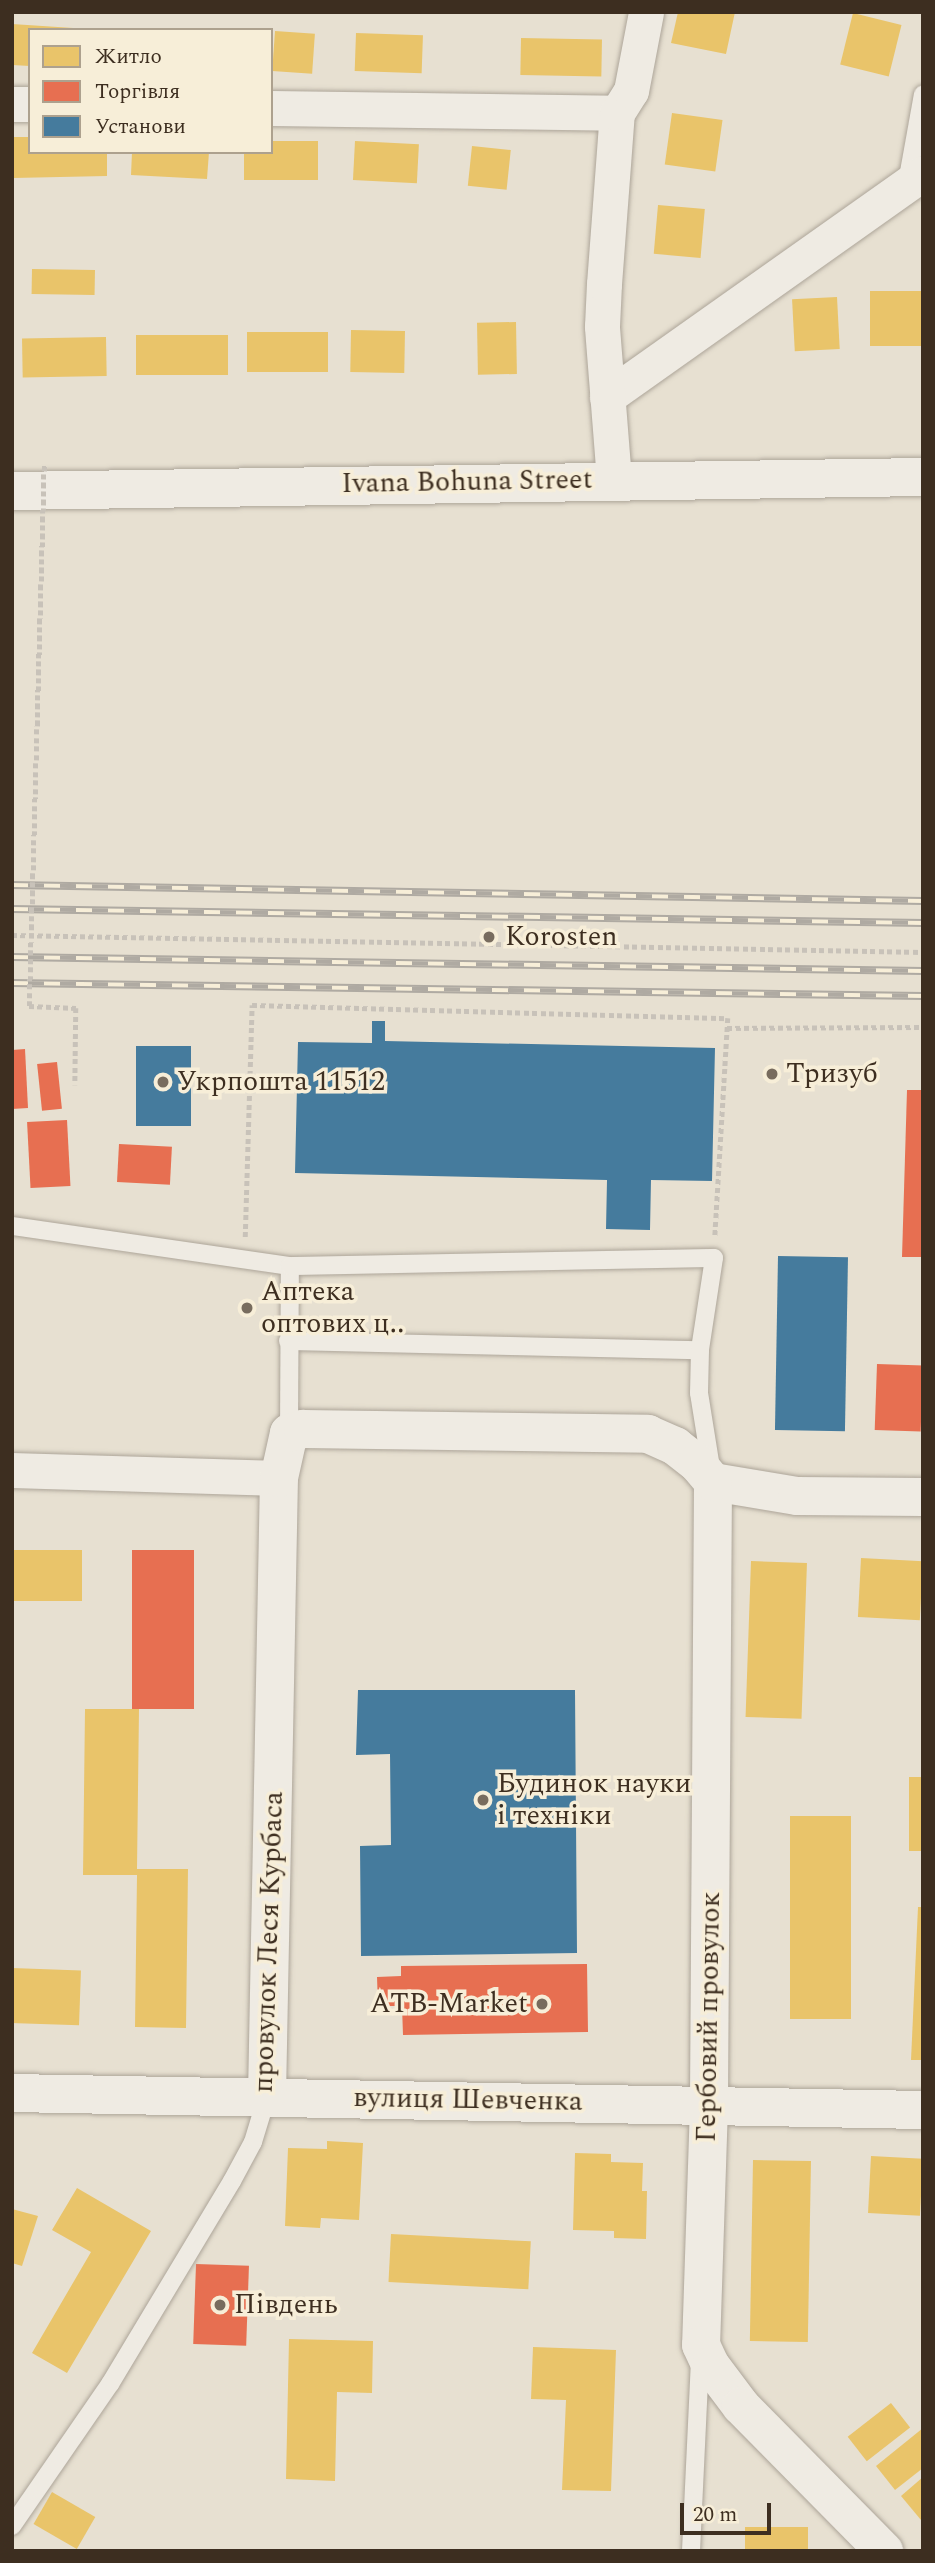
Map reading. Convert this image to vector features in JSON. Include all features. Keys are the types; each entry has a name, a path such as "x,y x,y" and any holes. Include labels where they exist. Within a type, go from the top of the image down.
{"street":[{"path":"614,480 602,326 617,113 631,91 646,12"},
{"path":"273,108 617,113"},
{"path":"607,397 917,183"},
{"name":"Ivana Bohuna Street","path":"12,491 923,477"},
{"path":"12,1470 284,1455 303,1429 648,1434 675,1446 697,1463 713,1482 797,1496 923,1497"},
{"name":"провулок Леся Курбаса","path":"267,2096 284,1455"},
{"name":"Гербовий провулок","path":"701,2344 709,2106 713,1482"},
{"name":"вулиця Шевченка","path":"12,2093 923,2110"},
{"path":"701,2344 711,2366 741,2406 884,2551"}],"lane":[{"path":"917,183 923,94"},
{"path":"12,1226 290,1266 714,1258 700,1350 699,1393 713,1482"},
{"path":"284,1455 290,1266"},
{"path":"288,1341 700,1350"},
{"name":"провулок Леся Курбаса","path":"12,2526 110,2384 232,2181 253,2142 267,2096"},
{"name":"Гербовий провулок","path":"691,2551 701,2344"}],"path":[{"path":"44,466 29,1006 76,1008 75,1085"},
{"path":"12,935 923,952"},
{"path":"245,1259 252,1006 728,1018 714,1258"},
{"path":"727,1028 923,1027"}],"building: Житло":[{"path":"678,12 735,12 726,54 671,43"},
{"path":"853,13 902,25 889,77 840,64"},
{"path":"12,24 73,28 28,28 28,66 12,65"},
{"path":"275,31 315,34 312,74 273,71"},
{"path":"356,33 423,35 422,73 355,71"},
{"path":"521,38 602,39 601,76 520,75"},
{"path":"672,113 723,120 715,172 665,164"},
{"path":"12,137 28,137 28,154 107,154 107,176 13,178"},
{"path":"273,141 318,141 318,180 244,180 244,154 273,154"},
{"path":"355,141 419,144 417,183 353,180"},
{"path":"472,146 511,150 507,190 468,186"},
{"path":"132,154 209,154 207,179 131,175"},
{"path":"658,205 705,209 701,258 654,254"},
{"path":"32,269 95,270 95,295 32,294"},
{"path":"870,291 923,291 923,346 870,346"},
{"path":"837,297 840,349 795,351 792,299"},
{"path":"516,322 517,374 478,375 477,323"},
{"path":"351,330 405,331 404,373 350,372"},
{"path":"247,332 328,332 328,372 247,372"},
{"path":"136,335 228,335 228,375 136,375"},
{"path":"106,337 107,376 23,377 22,338"},
{"path":"12,1550 82,1550 82,1601 12,1601"},
{"path":"861,1558 923,1561 920,1620 858,1617"},
{"path":"751,1561 807,1563 802,1719 746,1717"},
{"path":"85,1709 139,1709 137,1869 188,1869 186,2028 135,2027 137,1875 83,1875"},
{"path":"909,1777 923,1777 923,1851 909,1851"},
{"path":"790,1816 851,1816 851,2019 790,2019"},
{"path":"918,1907 923,1907 923,2060 911,2060"},
{"path":"12,1968 81,1970 79,2025 12,2023"},
{"path":"327,2141 363,2143 359,2220 321,2218 320,2228 285,2226 288,2148 327,2149"},
{"path":"575,2153 611,2154 611,2162 643,2163 642,2191 647,2191 646,2239 614,2238 614,2231 573,2230"},
{"path":"871,2156 923,2159 920,2216 868,2213"},
{"path":"753,2160 811,2161 808,2342 750,2341"},
{"path":"77,2188 151,2231 67,2373 32,2353 91,2252 52,2230"},
{"path":"12,2209 38,2216 22,2266 12,2263"},
{"path":"391,2234 531,2241 528,2289 388,2282"},
{"path":"289,2339 373,2341 372,2393 337,2392 335,2481 286,2479"},
{"path":"533,2347 616,2350 611,2491 562,2490 566,2400 531,2399"},
{"path":"891,2403 910,2427 867,2461 848,2437"},
{"path":"923,2428 923,2468 895,2490 876,2466"},
{"path":"923,2477 923,2519 921,2520 901,2496"},
{"path":"52,2492 95,2517 77,2549 34,2524"},
{"path":"745,2527 808,2527 808,2551 745,2551"}],"building: Торгівля":[{"path":"25,1049 28,1108 12,1109 12,1050"},
{"path":"57,1062 62,1109 42,1111 37,1064"},
{"path":"907,1090 923,1090 923,1257 902,1257"},
{"path":"67,1120 70,1186 31,1188 27,1122"},
{"path":"119,1144 172,1147 170,1185 117,1182"},
{"path":"877,1364 923,1366 921,1432 875,1430"},
{"path":"132,1550 194,1550 194,1709 132,1709"},
{"path":"587,1964 588,2032 403,2035 402,2006 378,2006 377,1977 401,1976 401,1966"},
{"name":"Південь","path":"196,2264 249,2266 246,2346 193,2344"}],"building: Установи":[{"path":"372,1021 385,1021 385,1041 715,1048 712,1181 651,1180 650,1230 606,1229 607,1180 295,1173 298,1042 372,1043"},
{"path":"136,1046 191,1046 191,1126 136,1126"},
{"path":"778,1256 848,1257 845,1431 775,1430"},
{"name":"Будинок науки і техніки","path":"358,1690 575,1690 577,1953 361,1956 360,1846 391,1845 390,1754 356,1755"}],"railway":[{"path":"12,885 923,901"},
{"path":"12,909 923,923"},
{"path":"12,957 923,971"},
{"path":"12,983 923,996"}],"place":[{"name":"Korosten","path":"489,937"},
{"name":"Тризуб","path":"772,1074"},
{"name":"Укрпошта 11512","path":"163,1082"},
{"name":"Аптека оптових ц‥","path":"247,1308"},
{"name":"Будинок науки і техніки","path":"483,1800"},
{"name":"ATB-Market","path":"542,2004"},
{"name":"Південь","path":"220,2305"}]}
